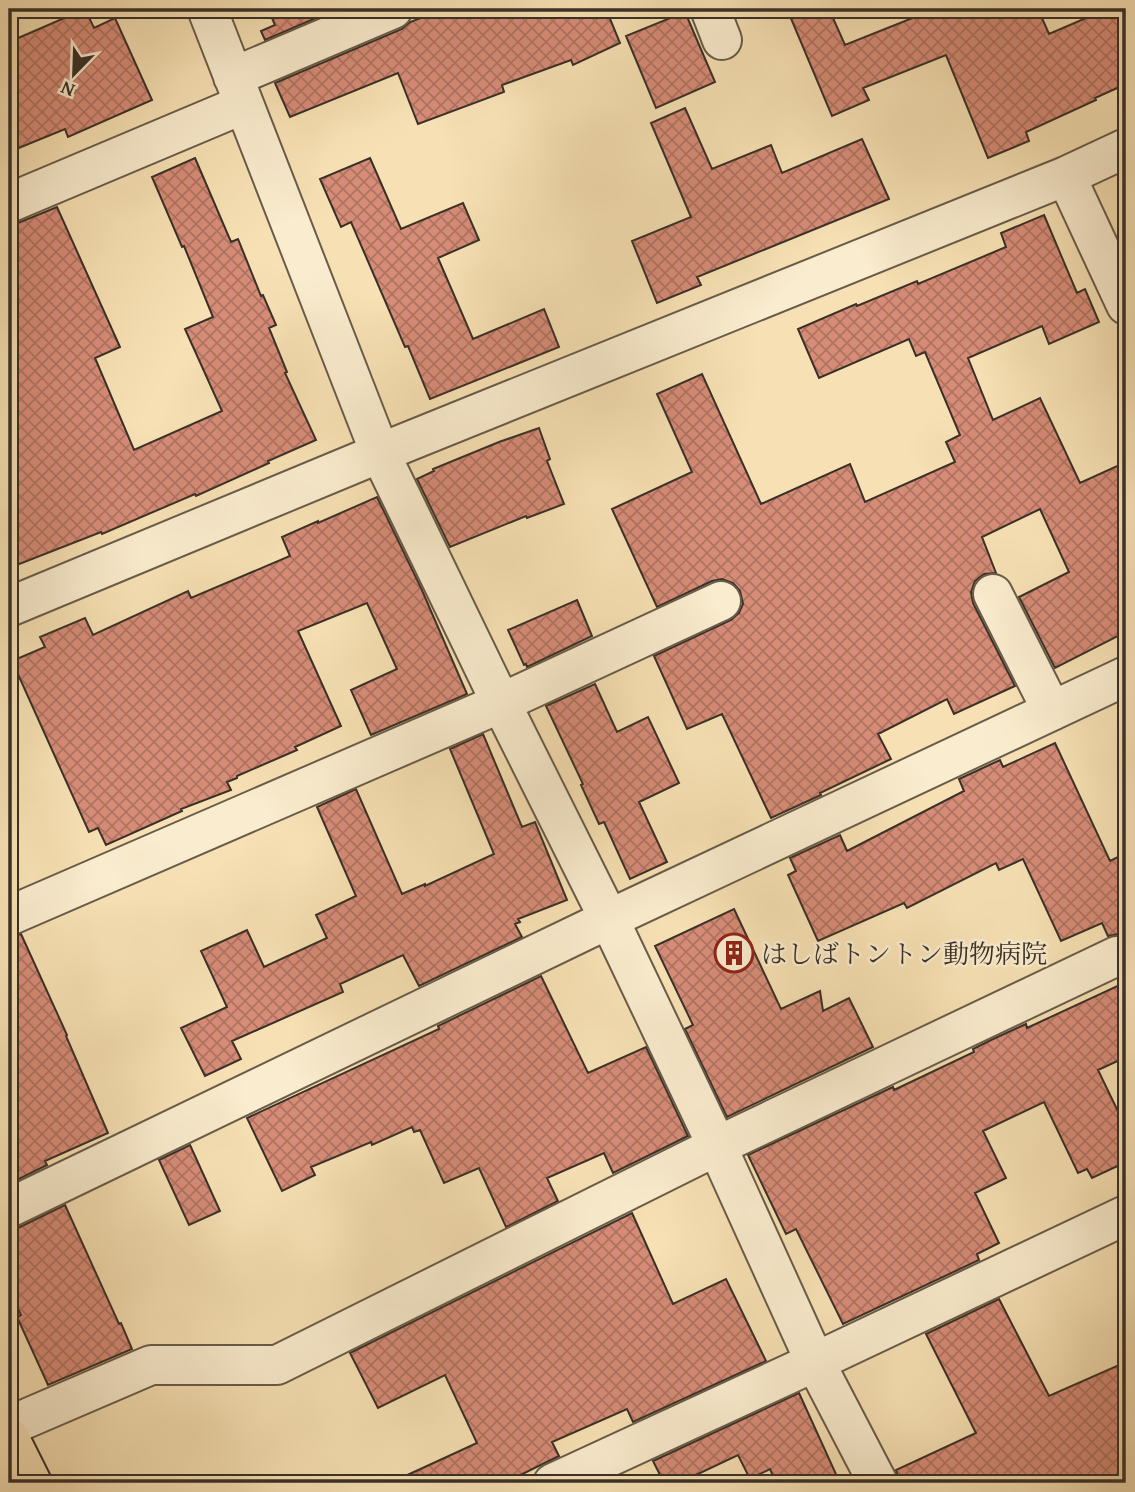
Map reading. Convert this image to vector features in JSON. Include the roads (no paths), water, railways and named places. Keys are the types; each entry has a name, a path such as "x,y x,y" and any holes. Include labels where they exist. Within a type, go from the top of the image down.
{"highway":[{"path":"9,1437 32,1483"}],"street":[{"path":"207,9 380,453 609,919 717,1146 815,1362 878,1483"},
{"path":"9,203 239,91 393,9"},
{"path":"9,607 380,453 1066,176 1126,148"},
{"path":"1066,176 1126,305"},
{"path":"993,594 1052,711"},
{"path":"9,916 501,703 722,601"},
{"path":"9,1208 609,919 1126,676"},
{"path":"9,1426 151,1365 277,1364 717,1146 1117,956"},
{"path":"553,1483 1126,1215"}],"place":[{"name":"はしばトントン動物病院","path":"734,953"}]}
